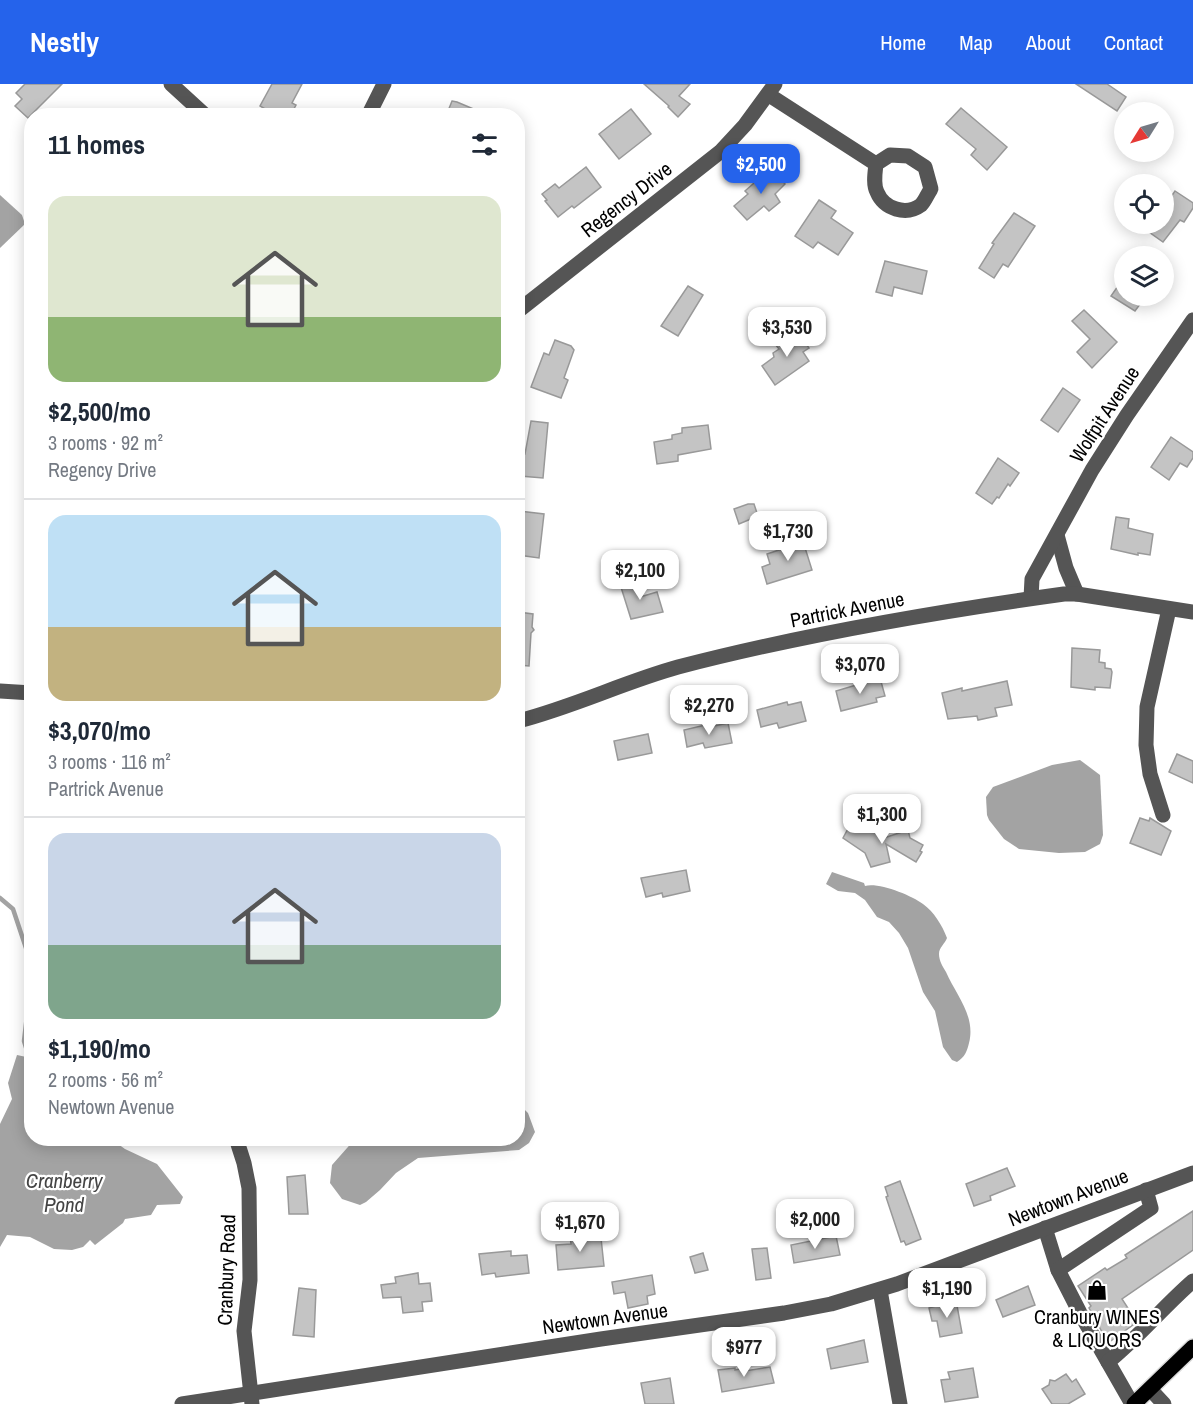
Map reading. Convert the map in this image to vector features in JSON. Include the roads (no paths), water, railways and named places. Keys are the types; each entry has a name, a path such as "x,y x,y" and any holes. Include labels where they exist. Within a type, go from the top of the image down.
{"main road":[{"path":"1133,1404 1193,1347"}],"street":[{"path":"171,84 197,108"},
{"path":"372,108 384,84"},
{"path":"772,89 876,164"},
{"name":"Regency Drive","path":"525,305 711,159 736,136 772,89"},
{"name":"Wolfpit Avenue","path":"1031,598 1032,579 1069,510 1103,452 1193,320"},
{"path":"1057,535 1066,568 1077,594"},
{"name":"Partrick Avenue","path":"525,719 579,703 675,668 721,657 858,626 1031,598 1077,594 1193,612"},
{"path":"1162,815 1150,774 1146,746 1147,707 1169,609"},
{"path":"0,691 24,692"},
{"name":"Cranbury Road","path":"239,1146 249,1188 250,1280 244,1332 251,1398"},
{"name":"Newtown Avenue","path":"182,1404 251,1398 831,1304 880,1290 1193,1173"},
{"path":"1058,1270 1151,1208 1146,1190"},
{"path":"1045,1228 1058,1270 1080,1313 1133,1404"},
{"path":"1108,1362 1133,1342 1193,1281"},
{"path":"880,1290 900,1404"},
{"path":"1150,1389 1164,1404"}],"water":[{"path":"0,195 22,215 24,225 0,248"},
{"path":"1080,760 1100,775 1103,835 1100,844 1085,852 1059,853 1019,849 1004,839 987,815 986,797 993,787 1052,765"},
{"path":"832,872 864,883 865,886 871,885 894,890 918,900 927,907 943,928 947,938 940,949 940,959 964,1006 970,1024 967,1049 964,1056 957,1062 952,1060 943,1047 935,1011 923,992 908,948 899,933 889,922 877,917 865,900 855,893 838,891 826,884"},
{"name":"Cranberry Pond","path":"17,1055 24,1056 24,1146 121,1146 157,1164 183,1197 180,1204 157,1205 151,1215 125,1219 95,1245 90,1240 83,1247 72,1250 54,1249 30,1237 7,1235 0,1247 0,1124 12,1099 8,1083"},
{"path":"525,1110 535,1132 525,1146"},
{"path":"349,1146 525,1146 519,1150 418,1158 396,1173 380,1190 360,1205 342,1199 330,1183 332,1165"}],"waterway":[{"path":"0,898 13,909 24,942"}],"place":[{"name":"Cranbury WINES & LIQUORS","path":"1097,1290"}]}
